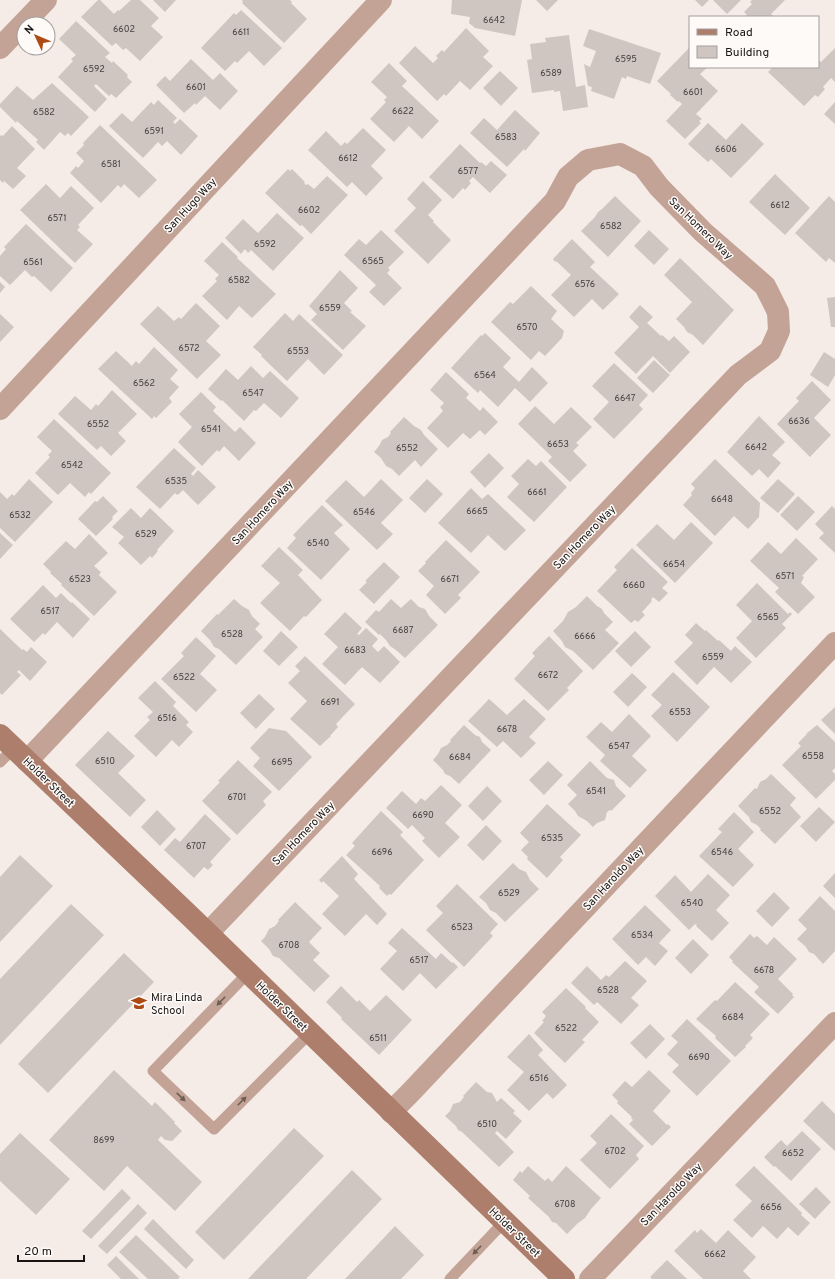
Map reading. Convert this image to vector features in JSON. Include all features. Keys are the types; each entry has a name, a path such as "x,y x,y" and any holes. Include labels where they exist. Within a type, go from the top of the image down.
{"street":[{"path":"0,48 46,0"},
{"name":"San Hugo Way","path":"0,409 381,0"},
{"name":"San Homero Way","path":"10,752 555,201 568,177 588,160 620,154 643,166 659,187 703,232 765,286 778,312 778,331 770,350 738,375 208,933"},
{"name":"San Haroldo Way","path":"391,1112 835,643"},
{"name":"Holder Street","path":"10,752 208,933 504,1222 555,1276"},
{"name":"San Haroldo Way","path":"590,1279 835,1023"}],"lane":[{"path":"248,973 153,1070 214,1129 310,1033"},
{"path":"450,1279 504,1222"}],"building":[{"path":"98,0 100,0 114,14 131,0 140,0 159,18 151,26 163,37 140,61 126,48 123,50 116,43 112,46 81,17"},
{"path":"153,0 176,0 165,12"},
{"path":"242,0 290,0 292,2 291,3 307,19 284,43 242,3"},
{"path":"452,0 522,0 515,36 475,28 469,23 470,17 451,14"},
{"path":"536,0 558,0 547,11"},
{"path":"695,0 709,0 702,7"},
{"path":"713,0 741,0 727,14"},
{"path":"752,0 785,0 771,14 773,16 746,16 747,15 744,12 752,4 750,2"},
{"path":"241,10 282,48 264,66 249,51 237,63 235,61 225,71 201,48 234,13 236,15"},
{"path":"76,21 110,53 105,57 112,63 113,61 128,75 127,77 132,82 116,98 111,94 109,96 96,84 94,86 107,99 95,112 58,77 73,61 71,59 76,55 59,39"},
{"path":"466,28 489,51 483,57 493,66 470,90 460,81 446,96 444,94 437,101 399,63 415,46 433,63 438,58 436,56 442,50 444,52"},
{"path":"589,29 661,53 650,84 627,76 626,79 622,77 614,99 591,91 592,87 588,86 584,64 590,67 596,51 583,46"},
{"path":"569,35 576,87 585,85 588,107 563,111 560,91 554,92 554,90 532,93 527,60 532,59 530,44 546,42 545,38"},
{"path":"689,48 689,68 707,68 700,74 718,91 696,114 702,119 699,121 701,123 685,139 666,121 682,104 670,95 671,94 657,81"},
{"path":"835,48 835,82 831,78 823,87 825,89 818,97 815,95 804,106 768,72 772,68 819,68 819,61 821,62"},
{"path":"191,59 213,80 220,73 238,91 220,110 205,96 196,105 195,103 184,113 156,85 165,76 170,81"},
{"path":"389,63 407,81 402,86 439,121 422,139 409,126 394,142 370,119 386,102 384,100 387,97 371,82"},
{"path":"500,71 518,88 501,106 483,88"},
{"path":"52,83 89,117 71,136 68,133 65,136 60,132 44,150 36,142 38,140 17,121 16,123 0,107 0,104 17,86 33,100"},
{"path":"158,100 177,118 173,122 175,124 180,119 198,136 181,155 167,141 162,146 158,142 143,158 109,126 122,113 132,122 151,102 154,105"},
{"path":"835,102 835,124 824,114"},
{"path":"515,110 540,133 525,151 524,149 507,167 470,133 484,118 497,130"},
{"path":"708,123 726,140 742,123 764,144 731,178 711,159 708,162 688,144"},
{"path":"100,125 157,180 139,198 124,184 121,188 118,185 101,203 70,173 76,166 78,168 84,161 76,153"},
{"path":"12,126 35,149 17,168 26,176 13,189 4,181 3,183 0,180 0,136 3,136"},
{"path":"363,128 386,150 371,166 383,178 366,196 352,182 347,187 308,150 326,131 341,146 345,142 347,144"},
{"path":"460,144 480,163 481,162 486,166 491,161 507,175 490,193 473,177 469,181 471,183 465,190 463,188 453,199 429,177"},
{"path":"288,169 290,171 292,169 305,182 304,183 306,185 308,184 314,189 327,176 348,195 311,234 302,225 300,226 265,193"},
{"path":"775,174 810,208 785,235 749,202"},
{"path":"423,181 442,200 428,215 451,240 428,264 394,231 416,208 407,199"},
{"path":"46,184 60,198 71,186 94,208 78,225 80,227 77,230 93,244 75,263 20,210"},
{"path":"615,196 641,221 608,257 581,231"},
{"path":"829,196 835,202 835,263 829,258 826,262 795,233"},
{"path":"277,213 304,238 273,271 251,250 248,253 245,249 241,254 225,238 243,219 258,233"},
{"path":"26,224 73,268 51,292 34,276 32,277 25,270 10,285 0,276 0,256 6,249 4,247"},
{"path":"381,230 404,252 388,268 390,270 387,273 402,288 384,306 369,292 376,285 344,255 359,239 366,245"},
{"path":"649,230 669,249 654,265 634,246"},
{"path":"572,239 595,262 590,267 619,294 603,310 592,299 574,317 551,295 571,275 553,259"},
{"path":"222,242 276,294 252,318 239,306 227,320 202,296 217,281 215,279 219,275 204,261"},
{"path":"680,258 734,310 703,345 693,335 687,332 676,319 692,302 664,275"},
{"path":"340,270 358,288 344,303 352,311 350,312 366,326 343,350 311,320 317,314 309,306"},
{"path":"0,282 5,287 0,293"},
{"path":"531,286 557,311 551,319 564,331 562,338 545,356 539,351 531,360 491,322 510,302 513,304"},
{"path":"835,297 835,327 831,327 827,298"},
{"path":"196,303 220,326 206,341 221,355 197,379 140,324 158,306 174,321 179,317 181,319"},
{"path":"640,305 653,317 647,323 669,341 674,336 690,352 670,373 653,356 636,374 614,353 639,327 629,317"},
{"path":"285,313 293,321 299,314 343,355 324,375 308,359 287,381 253,347"},
{"path":"0,314 14,327 0,342"},
{"path":"485,333 511,358 503,367 519,382 532,367 548,383 530,402 515,388 498,407 480,390 478,393 451,368 481,335 482,336"},
{"path":"154,347 178,370 170,379 179,387 169,398 172,402 156,418 154,416 152,419 98,369 116,351 132,366 136,361 139,364"},
{"path":"824,352 835,359 835,375 828,387 810,375"},
{"path":"654,360 670,375 653,393 637,378"},
{"path":"614,363 648,395 639,405 643,409 614,439 593,419 609,402 592,386"},
{"path":"251,366 263,378 270,371 299,398 281,418 264,403 256,411 254,410 244,421 208,389 226,369 238,380"},
{"path":"446,372 469,394 466,398 480,411 483,407 498,422 485,435 480,430 470,439 463,433 448,448 427,428 443,411 440,407 444,403 430,390"},
{"path":"812,381 831,400 814,418 831,435 810,457 777,424 799,401 796,398"},
{"path":"112,390 137,414 118,433 126,441 111,456 101,446 97,450 58,414 75,396 91,410 96,404 98,406"},
{"path":"201,392 216,407 213,411 235,432 240,427 256,443 239,461 224,446 219,452 217,450 202,466 178,442 192,427 179,414"},
{"path":"535,406 554,424 571,407 592,427 576,443 579,445 573,451 587,465 570,482 548,461 552,457 518,424"},
{"path":"759,416 785,442 772,455 781,463 768,478 759,469 752,476 727,452"},
{"path":"404,417 421,430 438,449 421,467 415,460 399,476 392,469 386,466 381,458 374,452 382,440 388,437 391,433 390,432"},
{"path":"54,419 111,473 91,494 89,492 85,497 70,483 58,495 35,473 50,457 48,455 52,451 37,437"},
{"path":"174,448 196,468 191,474 193,476 198,470 216,487 198,505 183,490 177,495 175,493 160,509 136,487"},
{"path":"489,453 504,468 485,488 470,472"},
{"path":"528,459 536,466 541,461 567,487 534,522 507,497 519,484 511,476"},
{"path":"715,459 760,503 759,517 748,529 734,516 715,536 683,505 692,495 691,493 695,488 691,484"},
{"path":"29,479 53,502 15,542 0,528 0,492 7,499 12,494 14,496"},
{"path":"381,479 403,500 381,523 393,534 377,550 325,501 346,480 364,497"},
{"path":"427,479 443,494 425,513 409,498"},
{"path":"778,479 795,494 778,513 760,498"},
{"path":"471,488 482,499 488,494 526,530 505,551 488,535 471,553 438,523"},
{"path":"103,496 118,511 112,517 113,519 96,536 78,519 95,501 97,502"},
{"path":"798,496 815,512 797,531 780,515"},
{"path":"322,505 343,525 334,533 350,549 321,580 287,548 296,538 293,535"},
{"path":"832,506 835,509 835,553 819,538 824,533 815,524"},
{"path":"131,508 141,518 150,508 174,531 152,558 150,556 141,565 118,543 124,537 112,527"},
{"path":"691,522 713,543 675,583 636,545 657,524 674,540"},
{"path":"0,533 13,545 0,559"},
{"path":"89,534 108,553 94,566 101,572 99,575 117,592 94,616 61,585 62,584 43,564 66,541 75,549"},
{"path":"796,538 818,559 802,576 804,577 801,583 815,597 798,614 775,592 779,588 750,561 768,542 781,554"},
{"path":"446,540 480,572 458,595 461,598 445,614 426,595 434,586 418,571"},
{"path":"279,547 303,570 298,575 322,600 290,631 260,603 280,583 261,566"},
{"path":"632,548 668,582 662,588 668,593 659,602 653,597 651,600 652,601 642,612 645,615 638,622 635,620 631,623 597,591 617,570 614,567"},
{"path":"384,562 400,577 374,604 359,590 367,582 365,581"},
{"path":"757,583 788,614 790,612 792,614 782,624 786,628 756,658 736,638 752,621 736,605"},
{"path":"43,585 56,598 61,593 90,619 73,638 57,622 45,635 43,633 34,642 10,619"},
{"path":"587,596 602,609 613,622 605,630 619,643 593,670 573,651 565,647 553,631 563,621 568,612 576,607"},
{"path":"234,599 249,610 252,616 260,624 255,629 263,637 236,665 219,649 214,647 210,640 201,631"},
{"path":"391,599 401,608 411,599 419,607 425,609 429,616 438,625 405,658 365,622 376,610 379,612"},
{"path":"345,612 362,628 357,634 359,635 366,628 378,639 372,646 378,652 384,646 400,662 380,683 362,667 345,685 322,664 338,647 324,634"},
{"path":"696,623 731,651 735,646 752,662 731,683 714,667 697,685 674,662 693,643 685,635"},
{"path":"0,629 22,650 23,649 27,652 31,647 47,662 30,681 19,670 17,672 21,675 2,695 0,693"},
{"path":"281,631 298,647 279,666 263,651"},
{"path":"635,631 651,647 631,667 615,651"},
{"path":"549,636 583,671 567,688 569,690 548,711 514,679 535,656 532,653"},
{"path":"196,637 216,656 200,674 217,690 196,712 161,679 184,656 181,653"},
{"path":"305,656 355,704 336,724 338,727 331,736 320,746 290,719 307,701 288,683 300,671 295,666"},
{"path":"673,672 710,707 677,742 651,716 662,705 651,695"},
{"path":"632,673 647,687 628,707 613,692"},
{"path":"155,681 176,702 173,706 189,722 186,725 193,732 179,747 172,740 156,757 134,736 150,720 147,717 153,712 138,698"},
{"path":"259,694 275,709 256,729 240,713"},
{"path":"489,699 507,715 524,699 546,719 529,737 536,743 521,758 503,741 497,747 468,721"},
{"path":"835,707 835,734 821,720"},
{"path":"629,714 651,736 632,756 647,770 630,788 600,761 605,755 586,737 601,722 612,732"},
{"path":"464,725 475,735 480,737 482,742 491,750 459,784 450,776 445,774 433,760 441,748 451,741 450,740"},
{"path":"817,725 835,742 835,768 832,771 835,774 835,780 816,799 782,765 801,746 798,743"},
{"path":"269,728 286,731 312,757 279,791 253,766 260,758 250,748"},
{"path":"108,731 135,756 118,773 146,800 130,817 75,765"},
{"path":"238,760 272,792 263,801 266,805 237,835 202,801"},
{"path":"548,761 563,775 544,795 529,780"},
{"path":"590,761 607,778 614,780 616,786 626,796 611,811 610,810 607,812 605,820 597,823 593,827 587,821 578,816 568,804 577,795 567,785"},
{"path":"771,774 796,798 790,805 801,817 775,844 760,830 761,829 757,825 751,822 749,817 738,806 755,788 757,789 760,782"},
{"path":"441,785 462,805 445,823 460,837 439,858 422,841 425,838 412,825 408,829 386,808 402,791 416,804 421,798 425,801"},
{"path":"487,786 502,801 483,821 468,806"},
{"path":"547,804 581,835 560,857 563,860 547,878 527,859 528,857 521,850 529,842 520,833"},
{"path":"819,807 835,822 816,842 800,826"},
{"path":"157,810 176,829 160,846 141,827"},
{"path":"381,811 403,832 400,835 424,860 391,895 389,894 387,896 379,888 380,886 346,855 355,846 352,843"},
{"path":"734,812 754,832 738,849 754,865 733,887 699,856 722,832 718,829"},
{"path":"205,814 231,839 210,862 213,865 208,870 204,867 194,878 164,850 175,838 180,842"},
{"path":"486,825 502,841 483,861 467,845"},
{"path":"20,855 53,886 0,942 0,877"},
{"path":"342,856 358,874 354,879 387,914 377,925 366,914 345,936 322,914 339,896 323,881 322,883 319,880"},
{"path":"513,863 519,869 526,872 530,880 539,889 505,922 496,913 490,910 486,903 479,897"},
{"path":"835,873 835,898 823,886"},
{"path":"708,874 730,895 716,910 729,923 712,941 695,924 689,930 655,896 675,875 691,892"},
{"path":"457,884 498,924 490,933 493,936 464,967 426,930 443,913 436,906"},
{"path":"774,892 790,908 772,927 756,911"},
{"path":"820,896 835,911 835,951 823,964 797,939 807,929 798,920"},
{"path":"295,902 322,928 309,942 320,953 313,960 330,976 314,992 279,958 273,956 269,949 261,941 269,929 275,926 279,921 278,920"},
{"path":"71,904 104,935 0,1045 0,979"},
{"path":"645,905 671,930 659,943 668,951 655,966 646,957 638,965 612,939"},
{"path":"402,928 436,959 441,953 458,967 436,989 420,973 403,991 380,969 397,951 388,943"},
{"path":"750,934 754,938 757,936 767,945 774,937 797,959 778,979 793,994 792,995 794,997 778,1014 754,992 759,987 732,962 733,961 729,957"},
{"path":"693,939 709,955 691,974 675,958"},
{"path":"124,953 154,982 48,1093 18,1064"},
{"path":"625,961 647,981 631,998 639,1005 621,1024 597,1002 594,1005 571,983 587,966 601,980 606,975 609,977"},
{"path":"735,982 770,1014 750,1035 753,1038 735,1057 715,1038 716,1036 696,1019 715,1000 717,1001"},
{"path":"341,986 357,1002 359,1000 370,1011 386,995 412,1020 379,1055 341,1019 342,1018 326,1002"},
{"path":"566,988 599,1022 582,1040 585,1042 565,1063 534,1033 544,1022 542,1021 546,1016 542,1012"},
{"path":"687,1019 731,1061 697,1096 672,1072 679,1065 667,1054 678,1042 671,1036"},
{"path":"650,1024 665,1039 646,1059 630,1043"},
{"path":"529,1034 543,1050 538,1055 567,1085 553,1099 547,1093 529,1111 507,1090 524,1072 507,1057"},
{"path":"114,1070 152,1106 155,1102 182,1131 172,1141 165,1140 161,1136 158,1140 202,1182 175,1211 127,1166 104,1191 49,1140"},
{"path":"649,1070 671,1091 653,1111 671,1127 652,1146 629,1124 633,1120 631,1118 632,1117 617,1103 618,1101 612,1095 625,1081 632,1087"},
{"path":"476,1082 487,1092 492,1093 497,1102 501,1098 515,1111 513,1113 522,1121 506,1139 497,1131 495,1133 514,1152 499,1167 458,1130 456,1126 445,1116 450,1111 453,1104 460,1102 464,1097 463,1096"},
{"path":"822,1101 835,1114 835,1151 803,1121"},
{"path":"611,1114 644,1146 636,1155 639,1159 610,1189 580,1160 597,1143 590,1136"},
{"path":"294,1128 324,1156 224,1260 195,1232"},
{"path":"802,1131 821,1149 791,1181 764,1157 781,1140 787,1146"},
{"path":"20,1133 70,1179 36,1215 0,1181 0,1154"},
{"path":"528,1166 545,1181 548,1178 552,1182 566,1166 601,1198 585,1218 567,1234 556,1223 552,1222 549,1217 528,1198 530,1196 513,1180 520,1171 522,1173"},
{"path":"754,1166 802,1213 801,1215 810,1223 798,1236 788,1227 777,1239 763,1226 752,1238 733,1220 752,1201 735,1185"},
{"path":"352,1170 382,1199 306,1279 248,1279"},
{"path":"816,1187 831,1202 815,1219 799,1204"},
{"path":"122,1189 131,1198 91,1239 82,1231"},
{"path":"138,1204 147,1213 107,1254 98,1246"},
{"path":"153,1219 194,1260 186,1269 144,1229"},
{"path":"395,1226 424,1255 401,1279 345,1279"},
{"path":"701,1229 716,1243 728,1230 756,1257 743,1271 751,1279 703,1279 674,1251 695,1230 697,1233"},
{"path":"136,1235 180,1277 178,1279 148,1279 119,1252"},
{"path":"116,1256 139,1279 121,1279 107,1265"},
{"path":"667,1260 687,1279 652,1279 650,1277"}],"place":[{"name":"Mira Linda School","path":"139,1003"}]}
